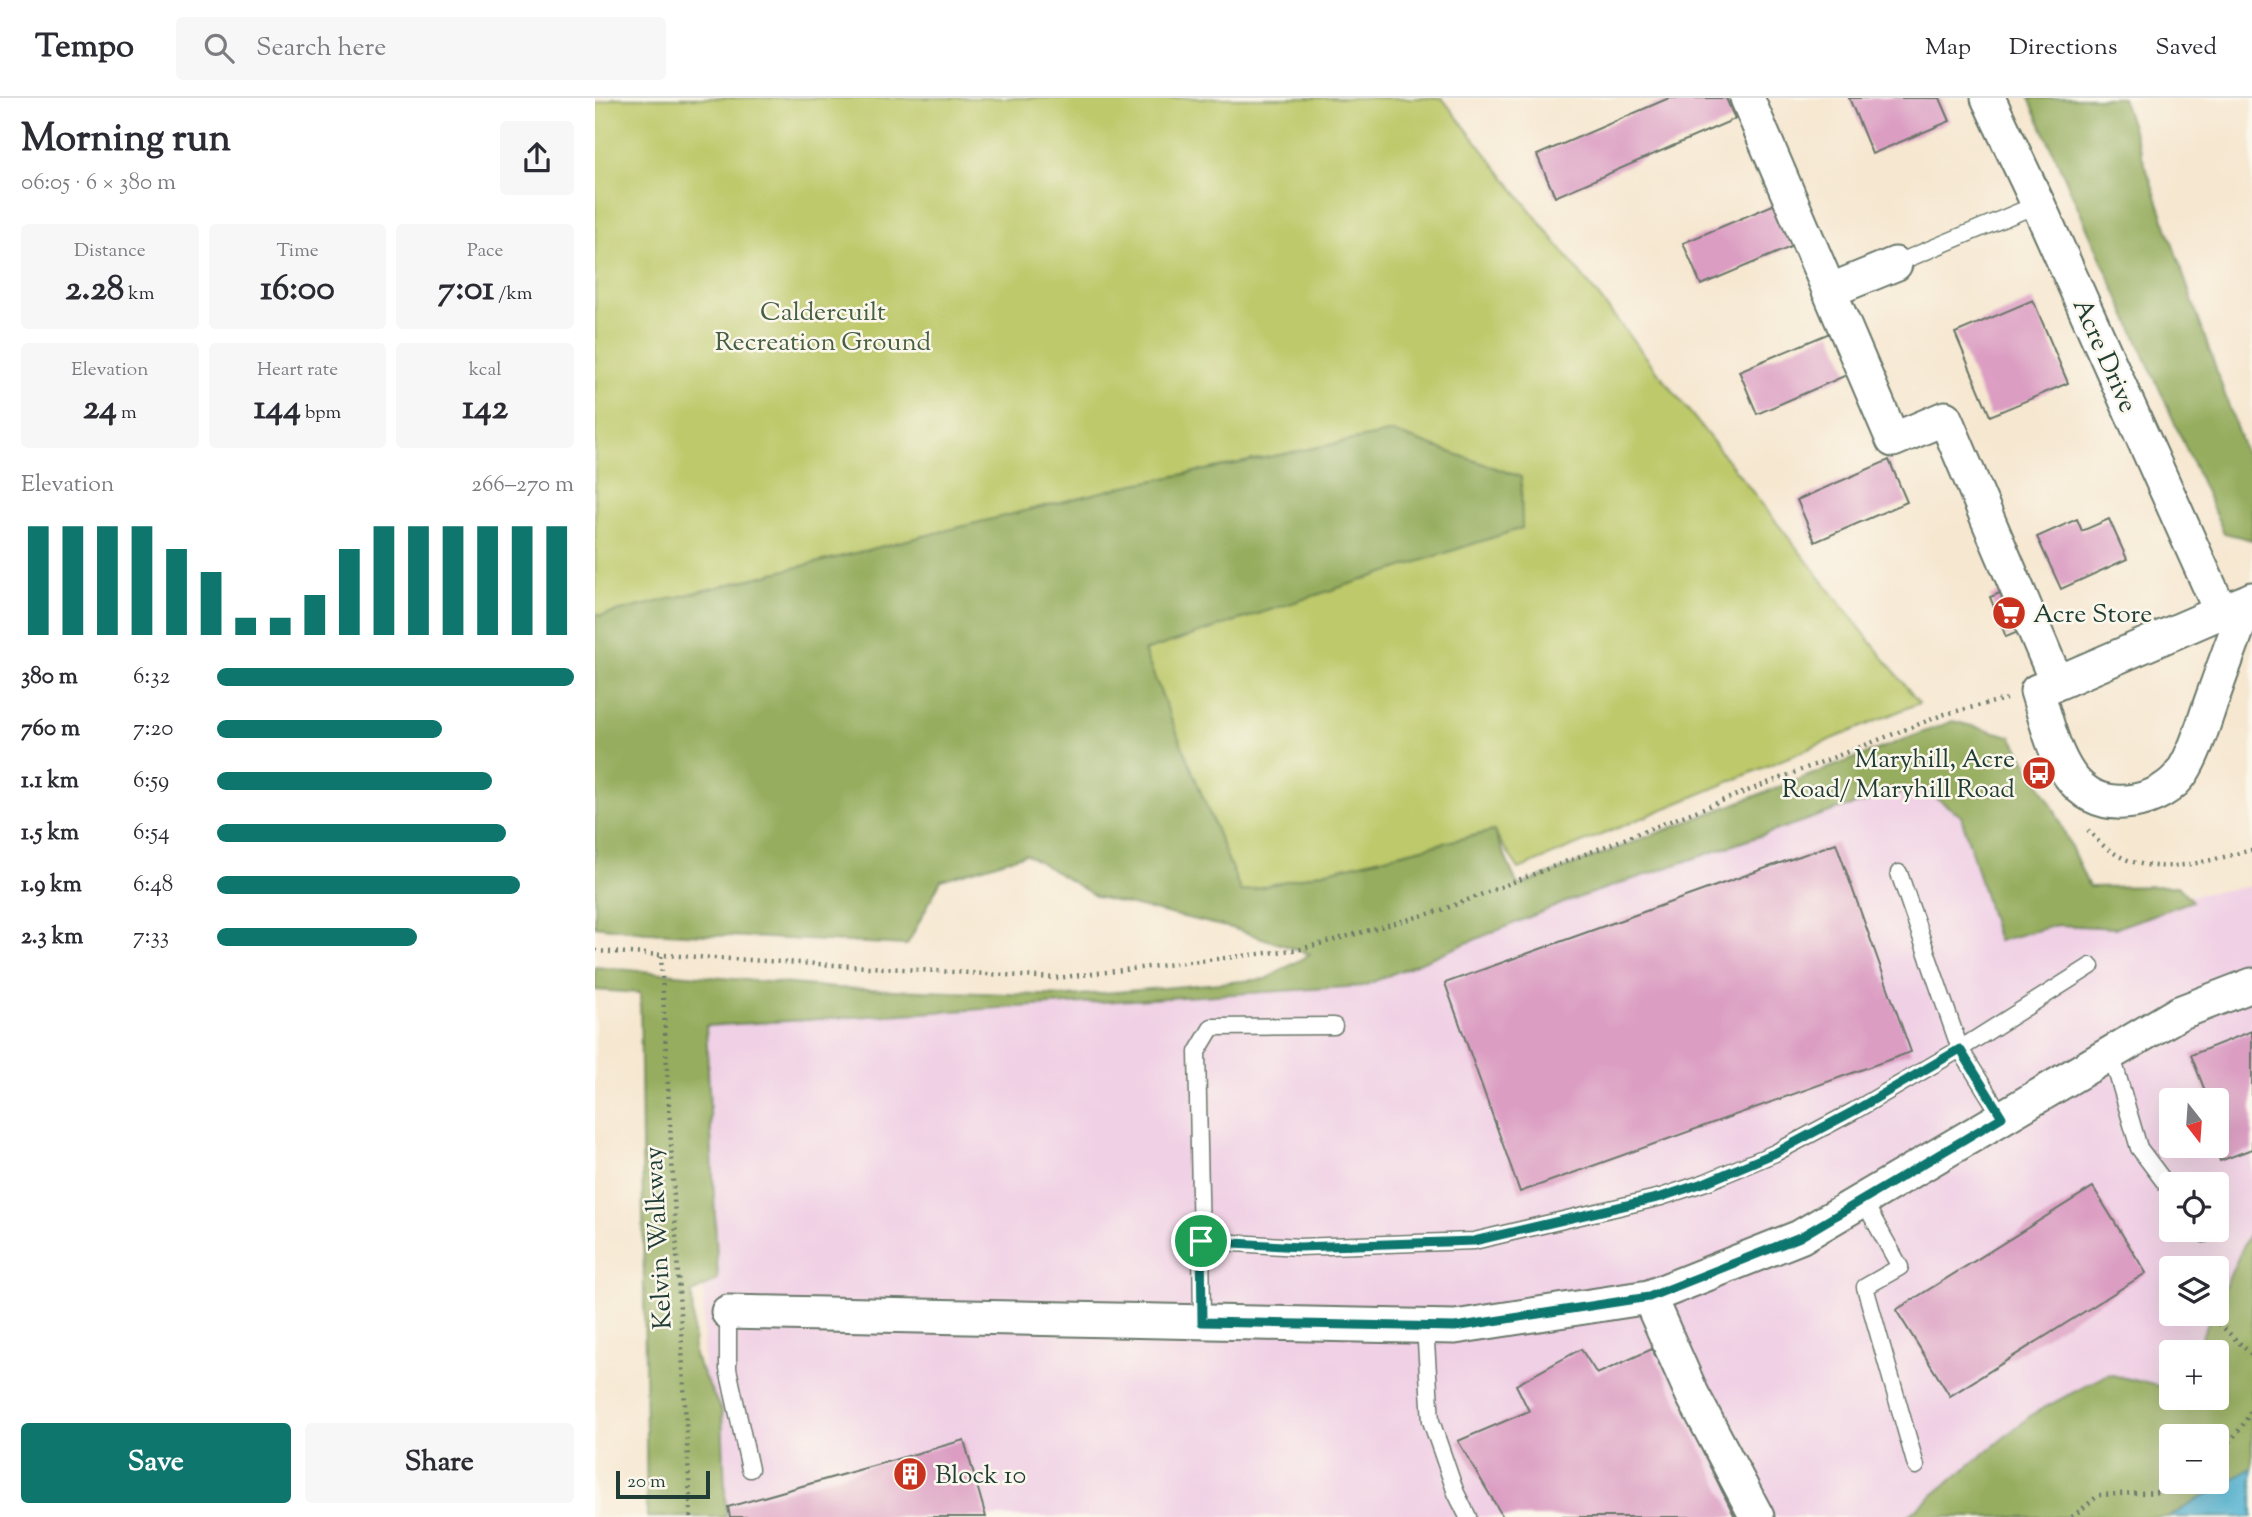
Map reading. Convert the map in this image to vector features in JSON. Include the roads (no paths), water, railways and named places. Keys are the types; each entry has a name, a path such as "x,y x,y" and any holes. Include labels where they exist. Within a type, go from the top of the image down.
{"street":[{"path":"1747,98 1893,440 1945,418 2047,687 2056,752 2068,775 2091,796 2117,804 2139,800 2162,792 2181,774 2191,755 2240,604"},
{"name":"Acre Drive","path":"1988,98 2038,204 2240,604"},
{"path":"1829,291 1895,264"},
{"path":"2047,687 2240,604"},
{"path":"728,1312 1455,1327 1649,1297 1800,1237 2179,1013 2252,985"},
{"path":"1649,1297 1692,1394 1757,1517"}],"lane":[{"path":"1895,264 2038,204"},
{"path":"1899,873 1960,1049 2002,1117"},
{"path":"1201,1241 1299,1247 1474,1241 1661,1197 1706,1182 1775,1153 1854,1111 1960,1049 2091,966"},
{"path":"1202,1322 1197,1052 1212,1027 1334,1026"},
{"path":"2111,1052 2139,1148 2159,1175"},
{"path":"1863,1200 1900,1267 1865,1287 1916,1466"},
{"path":"728,1312 728,1369 750,1469"},
{"path":"1425,1327 1431,1421 1456,1493 1468,1517"}],"water":[{"path":"2252,1468 2252,1517 2169,1517 2208,1494 2229,1494 2229,1482"}],"place":[{"name":"Acre Store","path":"2009,613"},
{"name":"Maryhill, Acre Road/ Maryhill Road","path":"2039,773"},
{"name":"Block 10","path":"910,1474"}],"park label":[{"name":"Caldercuilt Recreation Ground","path":"823,326"}]}
